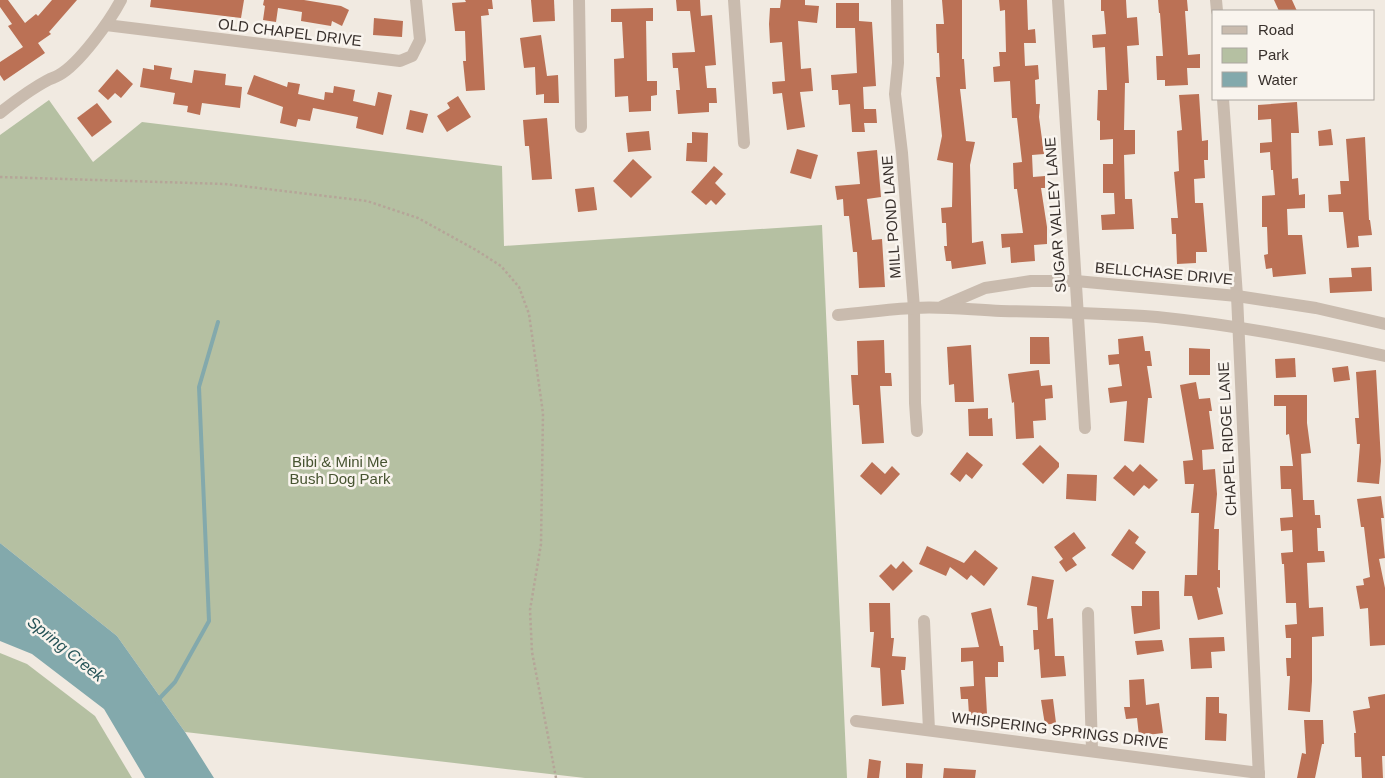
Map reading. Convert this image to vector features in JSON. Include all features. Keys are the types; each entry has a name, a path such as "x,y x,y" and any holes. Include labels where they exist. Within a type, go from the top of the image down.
{"street":[{"path":"0,113 17,99 60,75 70,67 106,25 121,0"},
{"name":"OLD CHAPEL DRIVE","path":"106,25 400,61 412,56 420,40 416,0"},
{"path":"579,0 581,128"},
{"path":"734,0 744,143"},
{"name":"MILL POND LANE","path":"897,0 898,62 895,94 902,153 914,308 917,431"},
{"name":"SUGAR VALLEY LANE","path":"1058,0 1085,428"},
{"name":"CHAPEL RIDGE LANE","path":"1223,100 1237,296 1259,776"},
{"name":"BELLCHASE DRIVE","path":"941,307 985,288 1031,281 1076,282 1237,296 1316,308 1385,324"},
{"name":"BELLCHASE DRIVE","path":"838,315 941,307 1078,312 1157,318 1237,328 1321,342 1385,356"},
{"path":"1088,613 1092,750"},
{"path":"924,621 929,730"},
{"name":"WHISPERING SPRINGS DRIVE","path":"856,720 1092,750 1259,776"}],"path":[{"path":"0,177 226,184 367,201 418,218 501,266 519,287 529,314 543,413 542,536 530,610 532,652 556,778"}],"green space":[{"name":"Bibi & Mini Me Bush Dog Park","path":"49,100 93,162 142,122 502,166 504,246 822,225 847,778 585,778 185,732 117,636 0,543 0,135"},
{"path":"0,653 27,664 95,716 132,778 0,778"}],"water":[{"name":"Spring Creek","path":"0,543 117,636 185,732 214,778 145,778 104,709 32,654 0,641"}],"building":[{"path":"0,0 8,0 25,23 36,14 38,16 52,0 77,0 49,32 51,34 38,43 45,53 4,81 0,75 0,62 23,47 8,26 12,24 0,7"},
{"path":"151,0 244,0 241,18 150,7"},
{"path":"264,0 304,0 341,6 349,10 342,26 332,21 331,26 301,21 302,12 278,8 276,22 263,20"},
{"path":"465,0 492,0 493,9 488,9 489,15 481,16 485,90 466,91 463,61 466,61 465,31 455,31 452,3 466,2"},
{"path":"531,0 554,0 555,21 533,22"},
{"path":"676,0 700,0 701,16 712,15 716,65 705,66 707,88 716,88 717,103 709,103 709,112 678,114 676,90 680,90 678,68 673,68 672,53 695,52 690,11 677,11"},
{"path":"781,0 805,0 805,5 819,6 817,23 798,21 801,69 811,68 813,91 800,92 805,127 787,130 782,93 773,94 772,82 785,81 782,42 770,43 769,24 770,8 780,8"},
{"path":"942,0 962,0 962,59 964,59 966,89 960,89 966,141 975,142 970,165 972,243 983,241 986,264 952,269 951,261 946,261 944,246 947,246 946,223 942,223 941,208 952,207 953,163 937,160 942,136 936,77 940,77 936,24 944,24"},
{"path":"999,0 1027,0 1028,30 1035,29 1036,43 1024,43 1025,66 1038,65 1039,79 1035,80 1036,104 1040,104 1039,117 1044,154 1032,155 1033,177 1045,176 1045,188 1041,188 1047,227 1047,244 1034,245 1035,261 1011,263 1010,247 1002,248 1001,234 1023,233 1017,189 1014,189 1013,163 1022,162 1017,118 1012,118 1010,81 994,82 993,67 1000,66 999,52 1006,52 1005,10 1000,11"},
{"path":"1101,0 1126,0 1127,18 1137,17 1139,45 1127,46 1129,83 1125,83 1124,130 1135,130 1135,154 1124,155 1125,199 1132,199 1134,229 1102,230 1101,215 1115,214 1114,193 1103,193 1103,164 1113,164 1113,139 1100,140 1100,121 1097,120 1098,90 1107,90 1105,47 1093,48 1092,35 1106,34 1104,11 1101,11"},
{"path":"1158,0 1187,0 1188,11 1185,11 1188,55 1200,54 1200,68 1187,68 1188,85 1165,86 1165,80 1157,80 1156,56 1163,56"},
{"path":"1274,0 1292,0 1297,10 1279,10"},
{"path":"836,3 859,3 859,21 872,22 876,86 863,87 864,109 876,109 877,123 864,123 865,132 852,132 850,104 839,105 838,90 832,90 831,75 857,73 855,28 836,28"},
{"path":"653,8 653,21 646,21 647,81 657,81 657,95 651,96 651,111 629,112 628,96 615,97 614,59 624,58 622,22 611,22 611,9"},
{"path":"374,18 403,21 402,37 373,35"},
{"path":"541,35 547,76 558,75 559,103 544,103 544,94 536,95 535,67 524,68 520,38"},
{"path":"154,65 172,68 170,79 192,83 194,70 226,74 225,85 242,87 240,108 202,103 200,115 187,112 188,106 173,104 175,93 140,87 143,68 154,70"},
{"path":"117,69 133,84 121,98 115,93 108,100 98,91"},
{"path":"254,75 287,87 288,82 300,84 298,94 324,100 325,92 333,93 334,86 355,90 353,101 375,106 378,92 392,95 383,135 356,128 358,117 313,108 310,121 298,119 296,127 280,123 283,107 247,94"},
{"path":"1199,94 1202,141 1208,140 1208,160 1204,160 1205,178 1194,179 1195,203 1203,203 1207,252 1196,252 1196,263 1177,264 1176,234 1172,234 1171,218 1178,218 1174,172 1179,171 1177,131 1182,130 1179,95"},
{"path":"458,96 471,117 447,132 437,116 450,108 447,103"},
{"path":"1297,102 1299,133 1291,133 1292,179 1298,178 1299,195 1305,194 1305,208 1287,209 1288,235 1302,235 1306,274 1273,277 1272,268 1266,269 1264,255 1268,254 1267,227 1262,227 1262,196 1275,195 1273,170 1271,170 1270,152 1260,153 1260,143 1272,142 1271,119 1258,120 1258,105"},
{"path":"97,103 112,122 92,137 77,118"},
{"path":"410,110 428,114 423,133 406,129"},
{"path":"547,118 552,179 532,180 529,146 525,146 523,120"},
{"path":"1331,129 1333,145 1319,146 1318,131"},
{"path":"649,131 651,150 628,152 626,133"},
{"path":"692,132 708,133 707,162 686,161 687,143 692,143"},
{"path":"1365,137 1369,220 1372,235 1358,236 1359,247 1347,248 1343,212 1329,212 1328,195 1341,194 1340,181 1349,181 1346,139"},
{"path":"797,149 818,155 811,179 790,173"},
{"path":"877,150 881,197 867,199 872,240 882,239 885,287 859,288 857,252 853,252 849,216 844,216 843,199 837,200 835,186 860,184 857,152"},
{"path":"633,159 652,177 631,198 613,181"},
{"path":"714,166 723,174 715,183 726,194 716,205 711,200 706,205 691,192"},
{"path":"594,187 597,210 578,212 575,189"},
{"path":"1371,267 1372,291 1330,293 1329,278 1352,277 1351,268"},
{"path":"1143,336 1145,351 1150,351 1152,366 1147,366 1152,398 1148,398 1144,443 1124,441 1127,401 1110,403 1108,388 1122,386 1119,364 1109,365 1108,355 1119,354 1118,339"},
{"path":"1030,337 1049,337 1050,364 1030,364"},
{"path":"884,340 885,373 891,373 892,386 880,386 884,443 862,444 859,405 853,405 851,375 858,375 857,341"},
{"path":"971,345 974,402 955,402 954,384 949,385 947,347"},
{"path":"1189,348 1210,349 1210,375 1189,375"},
{"path":"1295,358 1296,377 1276,378 1275,359"},
{"path":"1348,366 1350,380 1334,382 1332,368"},
{"path":"1039,370 1041,386 1052,385 1053,398 1045,399 1046,420 1033,421 1034,438 1016,439 1014,402 1012,403 1008,374"},
{"path":"1376,370 1381,461 1379,484 1357,482 1360,444 1357,444 1355,418 1359,418 1356,372"},
{"path":"1196,382 1199,399 1210,398 1212,411 1209,411 1214,449 1202,450 1203,470 1215,469 1217,494 1214,529 1219,529 1218,570 1220,570 1220,588 1217,587 1223,614 1198,620 1192,596 1184,596 1185,575 1197,575 1199,513 1191,513 1194,484 1185,484 1183,461 1193,460 1180,385"},
{"path":"1274,395 1307,395 1307,423 1311,453 1301,454 1303,500 1314,500 1315,515 1320,515 1321,528 1317,528 1318,551 1324,551 1325,562 1307,563 1309,608 1323,607 1324,636 1312,637 1310,712 1288,710 1290,676 1287,676 1286,658 1291,658 1291,638 1286,638 1285,625 1297,624 1296,603 1286,603 1284,564 1282,564 1281,553 1293,552 1292,530 1281,531 1280,518 1293,517 1291,489 1281,489 1280,466 1293,466 1289,434 1286,435 1286,406 1274,406"},
{"path":"988,408 988,419 992,418 993,436 969,436 968,409"},
{"path":"1040,445 1059,463 1059,467 1043,484 1022,464"},
{"path":"967,452 983,465 972,479 966,474 960,482 950,474"},
{"path":"872,462 885,474 892,466 900,474 881,495 860,476"},
{"path":"1140,464 1158,480 1149,489 1144,485 1134,496 1113,478 1125,465 1133,472"},
{"path":"1067,474 1097,475 1096,501 1066,499"},
{"path":"1381,496 1384,518 1381,518 1385,558 1379,559 1385,588 1385,645 1370,646 1368,608 1360,609 1356,586 1364,585 1363,579 1370,577 1364,527 1361,527 1357,499"},
{"path":"1129,529 1139,537 1135,543 1146,552 1133,570 1111,555"},
{"path":"1074,532 1086,548 1072,558 1077,565 1066,572 1059,562 1063,559 1054,547"},
{"path":"927,546 964,563 975,550 998,568 984,586 971,575 967,580 950,567 946,576 919,564"},
{"path":"903,561 913,571 893,591 879,576 891,564 896,569"},
{"path":"1032,576 1054,580 1047,619 1053,618 1055,656 1064,656 1066,676 1041,678 1039,649 1034,650 1033,630 1038,630 1037,607 1027,605"},
{"path":"1142,591 1159,591 1160,629 1134,634 1131,606 1142,606"},
{"path":"869,603 890,603 891,638 894,638 892,656 906,657 905,670 901,670 904,704 882,706 880,668 871,667 874,632 870,632"},
{"path":"991,608 1000,646 1003,646 1004,662 998,662 998,677 985,677 987,714 969,715 968,699 961,699 960,687 974,686 973,661 961,662 961,648 979,647 971,613"},
{"path":"1224,637 1225,651 1211,652 1212,668 1191,669 1189,638"},
{"path":"1162,640 1164,651 1137,655 1135,641"},
{"path":"1144,679 1146,705 1159,703 1163,733 1139,736 1137,718 1126,719 1124,707 1130,707 1129,680"},
{"path":"1385,694 1385,756 1382,756 1383,778 1362,778 1361,757 1355,757 1354,733 1356,733 1353,711 1370,708 1368,697"},
{"path":"1206,697 1219,697 1219,713 1227,714 1226,741 1205,740"},
{"path":"1053,699 1056,723 1045,725 1041,700"},
{"path":"1304,720 1323,720 1324,744 1322,744 1315,778 1297,778 1302,753 1306,754"},
{"path":"869,759 881,761 879,778 867,778"},
{"path":"906,763 923,764 922,778 906,778"},
{"path":"944,768 976,770 975,778 943,778"}],"waterway":[{"path":"157,701 175,682 209,621 199,387 218,322"}]}
